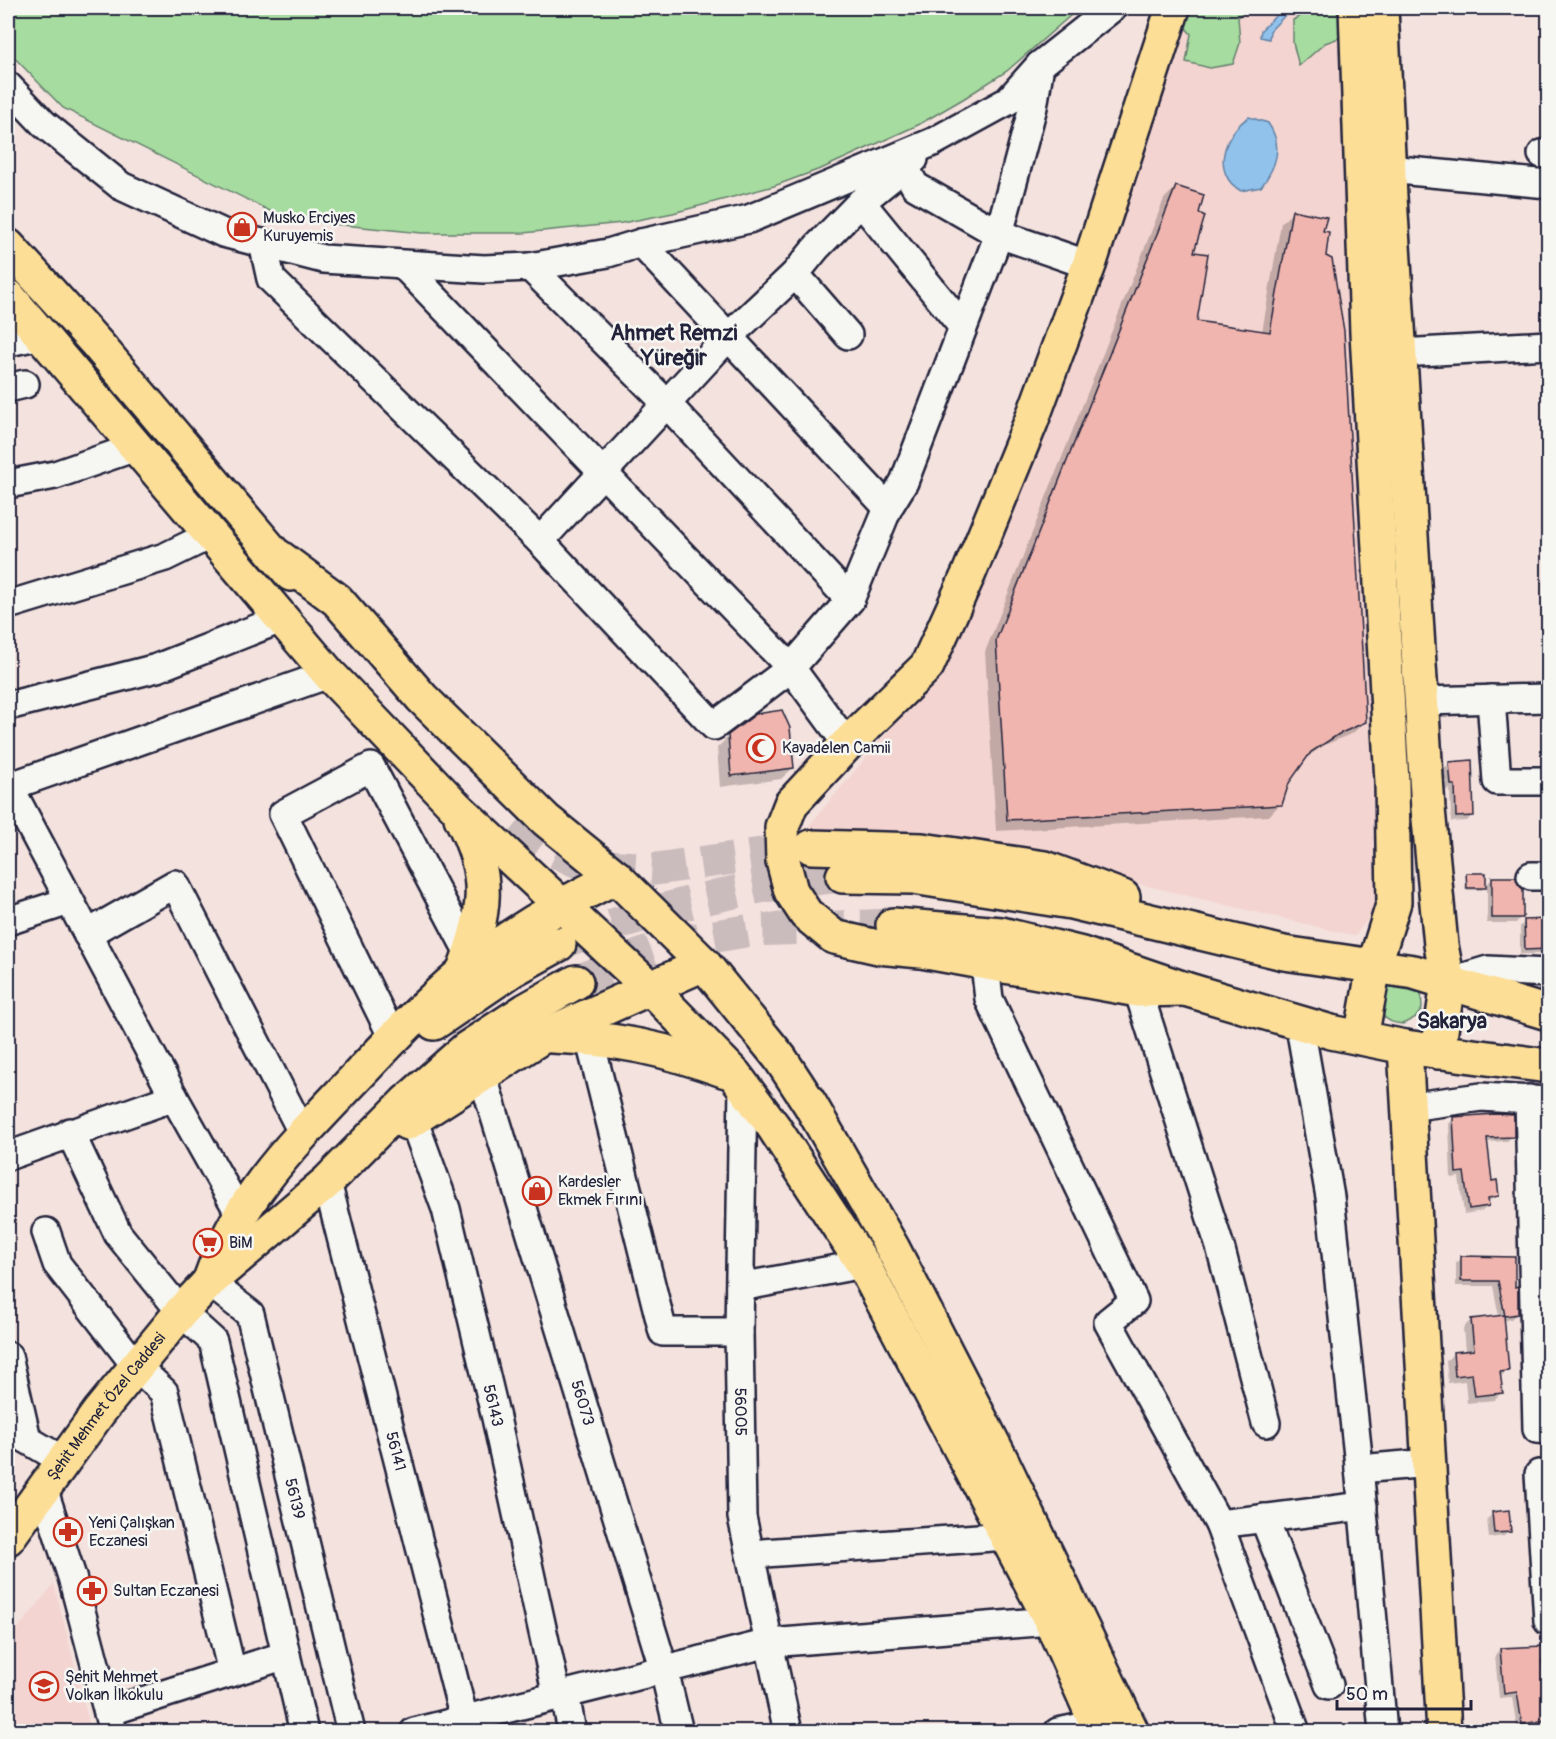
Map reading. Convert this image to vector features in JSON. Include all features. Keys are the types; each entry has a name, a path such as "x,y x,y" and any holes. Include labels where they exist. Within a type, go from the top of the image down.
{"main road":[{"path":"1173,8 1089,265 1031,422 969,573 927,666 847,744 791,804 782,826 783,861 791,891 806,914 834,937 878,947 921,951 1138,990 1185,989"},
{"path":"1356,8 1368,352 1392,782 1394,902 1374,966 1361,1038"},
{"path":"1381,8 1388,169 1421,701 1440,934 1448,982 1438,1052"},
{"path":"8,246 98,345 279,557 312,604 517,824"},
{"path":"8,296 329,674 455,806 651,989 739,1080 773,1125 863,1264 1051,1621 1099,1728"},
{"path":"279,557 337,600 422,698 546,820 616,877 704,964 780,1058 810,1104 893,1249 1002,1461 1132,1731"},
{"path":"455,806 475,843 483,884 483,910 466,964"},
{"path":"811,847 922,850 1045,868 1119,894 1154,923"},
{"path":"843,876 924,879 1071,902 1284,953 1414,972 1548,1014"},
{"path":"209,1282 223,1243 268,1173 302,1132 466,964 561,903 616,877"},
{"path":"893,925 1001,934 1082,954 1185,989 1361,1038 1438,1052 1548,1066"},
{"path":"344,1091 453,1009 559,944"},
{"path":"364,1147 413,1119 543,1036 704,964"},
{"path":"364,1147 406,1102 466,1049 526,1010 576,982"},
{"path":"543,1036 589,1037 676,1053 739,1080"},
{"path":"1405,1047 1444,1731"},
{"path":"739,1080 780,1058"},
{"name":"Şehit Mehmet Özel Caddesi","path":"10,1528 181,1312 209,1282 364,1147"},
{"path":"268,1173 274,1188 288,1199 315,1192"}],"street":[{"path":"8,86 44,124 121,186 223,232 323,259 484,269 530,267 608,253 641,243 749,219 933,142 1008,101 1040,65 1112,8"},
{"path":"262,243 271,279 540,541 714,726 791,668 850,600 888,508 904,482 999,234 1033,107 1040,65"},
{"path":"540,541 727,338 795,274 817,247 861,202 933,142"},
{"path":"905,167 915,186 999,234 1089,265"},
{"path":"1388,169 1548,184"},
{"path":"861,202 962,326"},
{"path":"641,243 727,338 888,508"},
{"path":"403,265 791,668 847,744"},
{"path":"530,267 667,404 850,600"},
{"path":"795,274 848,335"},
{"path":"8,342 42,335"},
{"path":"1400,353 1548,345"},
{"path":"8,484 55,475 136,447"},
{"path":"8,604 165,557 210,535"},
{"path":"8,706 157,668 280,619"},
{"path":"241,1216 174,1097 8,786 329,674"},
{"path":"1421,701 1548,698"},
{"path":"1491,699 1497,781 1548,781"},
{"path":"393,1038 283,814 371,767 466,964"},
{"path":"87,934 175,884 302,1132"},
{"path":"8,921 69,901"},
{"path":"985,964 989,999 1134,1301 1108,1322 1219,1524 1296,1731"},
{"path":"1448,982 1488,970 1548,974"},
{"path":"1138,990 1221,1250 1266,1422"},
{"path":"1299,1021 1330,1197 1363,1506 1383,1731"},
{"path":"589,1037 663,1332 739,1332"},
{"name":"56073","path":"482,1074 664,1670 679,1731"},
{"name":"56005","path":"739,1080 742,1517 788,1731"},
{"path":"1408,1107 1481,1096 1539,1100 1536,1429 1548,1430"},
{"path":"8,1156 70,1132 174,1097"},
{"name":"56143","path":"413,1119 446,1209 561,1695 573,1731"},
{"path":"70,1132 118,1234 181,1312 213,1341 304,1731"},
{"name":"56141","path":"315,1192 458,1724"},
{"path":"46,1232 57,1264 136,1366 164,1392 232,1672"},
{"path":"740,1287 863,1264"},
{"name":"56139","path":"209,1282 250,1314 351,1731"},
{"path":"8,1356 17,1434 62,1460"},
{"path":"1359,1469 1430,1463"},
{"path":"1539,1474 1548,1621"},
{"path":"43,1488 72,1577 110,1721 232,1672 286,1655"},
{"path":"1219,1524 1363,1506"},
{"path":"1264,1518 1329,1685"},
{"path":"750,1554 1007,1536"},
{"path":"414,1731 458,1724 509,1720 561,1695 769,1643 1051,1621"},
{"path":"1058,1731 1099,1728"}],"shaded area":[{"path":"1185,8 1341,8 1378,906 1355,936 974,844 802,834 937,673"},
{"name":"Şehit Mehmet Volkan İlkokulu","path":"54,1584 91,1731 8,1731 8,1641"}],"green space":[{"path":"8,8 1079,8 1007,71 963,99 918,125 823,168 774,186 673,213 622,223 523,233 422,233 323,223 274,213 63,108 8,51"},
{"path":"1190,8 1246,8 1238,17 1240,43 1233,64 1210,68 1186,62 1191,34 1185,27"},
{"path":"1306,8 1340,8 1342,37 1325,43 1299,66 1293,43 1293,20 1302,15"},
{"path":"1396,977 1421,990 1422,1009 1416,1017 1403,1024 1386,1019 1379,1005 1378,992"}],"water":[{"path":"1284,8 1290,8 1270,31 1269,39 1260,37 1261,30"},
{"path":"1249,117 1268,123 1277,148 1271,172 1261,187 1241,191 1231,183 1226,174 1223,164 1224,153 1233,133"}],"building":[{"path":"1176,186 1204,195 1199,213 1205,216 1194,252 1208,254 1197,321 1270,332 1292,210 1327,217 1323,231 1329,232 1326,256 1332,259 1344,331 1366,722 1339,734 1311,752 1289,783 1282,805 1007,820 996,640"},
{"name":"Kayadelen Camii","path":"782,710 790,728 794,768 731,776 728,735 756,714"},
{"path":"1472,760 1474,816 1456,817 1455,785 1451,785 1449,762"},
{"path":"1466,873 1486,873 1486,888 1467,888"},
{"path":"1492,877 1516,877 1523,889 1523,918 1492,918"},
{"path":"1548,919 1548,949 1525,950 1524,920"},
{"path":"1514,1115 1514,1137 1487,1138 1492,1181 1497,1180 1499,1196 1488,1198 1489,1206 1469,1209 1464,1172 1456,1173 1453,1117"},
{"path":"1461,1256 1515,1257 1518,1314 1505,1316 1498,1281 1461,1281"},
{"path":"1504,1315 1509,1371 1500,1372 1503,1393 1475,1396 1472,1374 1455,1376 1453,1352 1474,1350 1471,1319"},
{"path":"1509,1510 1511,1532 1494,1533 1492,1512"},
{"path":"1543,1646 1545,1688 1542,1689 1547,1720 1522,1724 1517,1692 1504,1694 1500,1648"}],"tunnel":[{"path":"517,823 552,850 585,865 656,869 811,847"},
{"path":"565,941 667,908 771,885 843,876"},
{"path":"576,982 667,944 752,930 893,925"}],"place":[{"name":"Musko Erciyes Kuruyemis","path":"242,227"},
{"name":"Kayadelen Camii","path":"761,748"},
{"name":"Kardesler Ekmek Fırını","path":"537,1191"},
{"name":"BiM","path":"208,1243"},
{"name":"Yeni Çalışkan Eczanesi","path":"68,1532"},
{"name":"Sultan Eczanesi","path":"92,1591"},
{"name":"Şehit Mehmet Volkan İlkokulu","path":"44,1686"}],"district":[{"name":"Ahmet Remzi Yüreğir","path":"674,346"},
{"name":"Sakarya","path":"1452,1021"}]}
